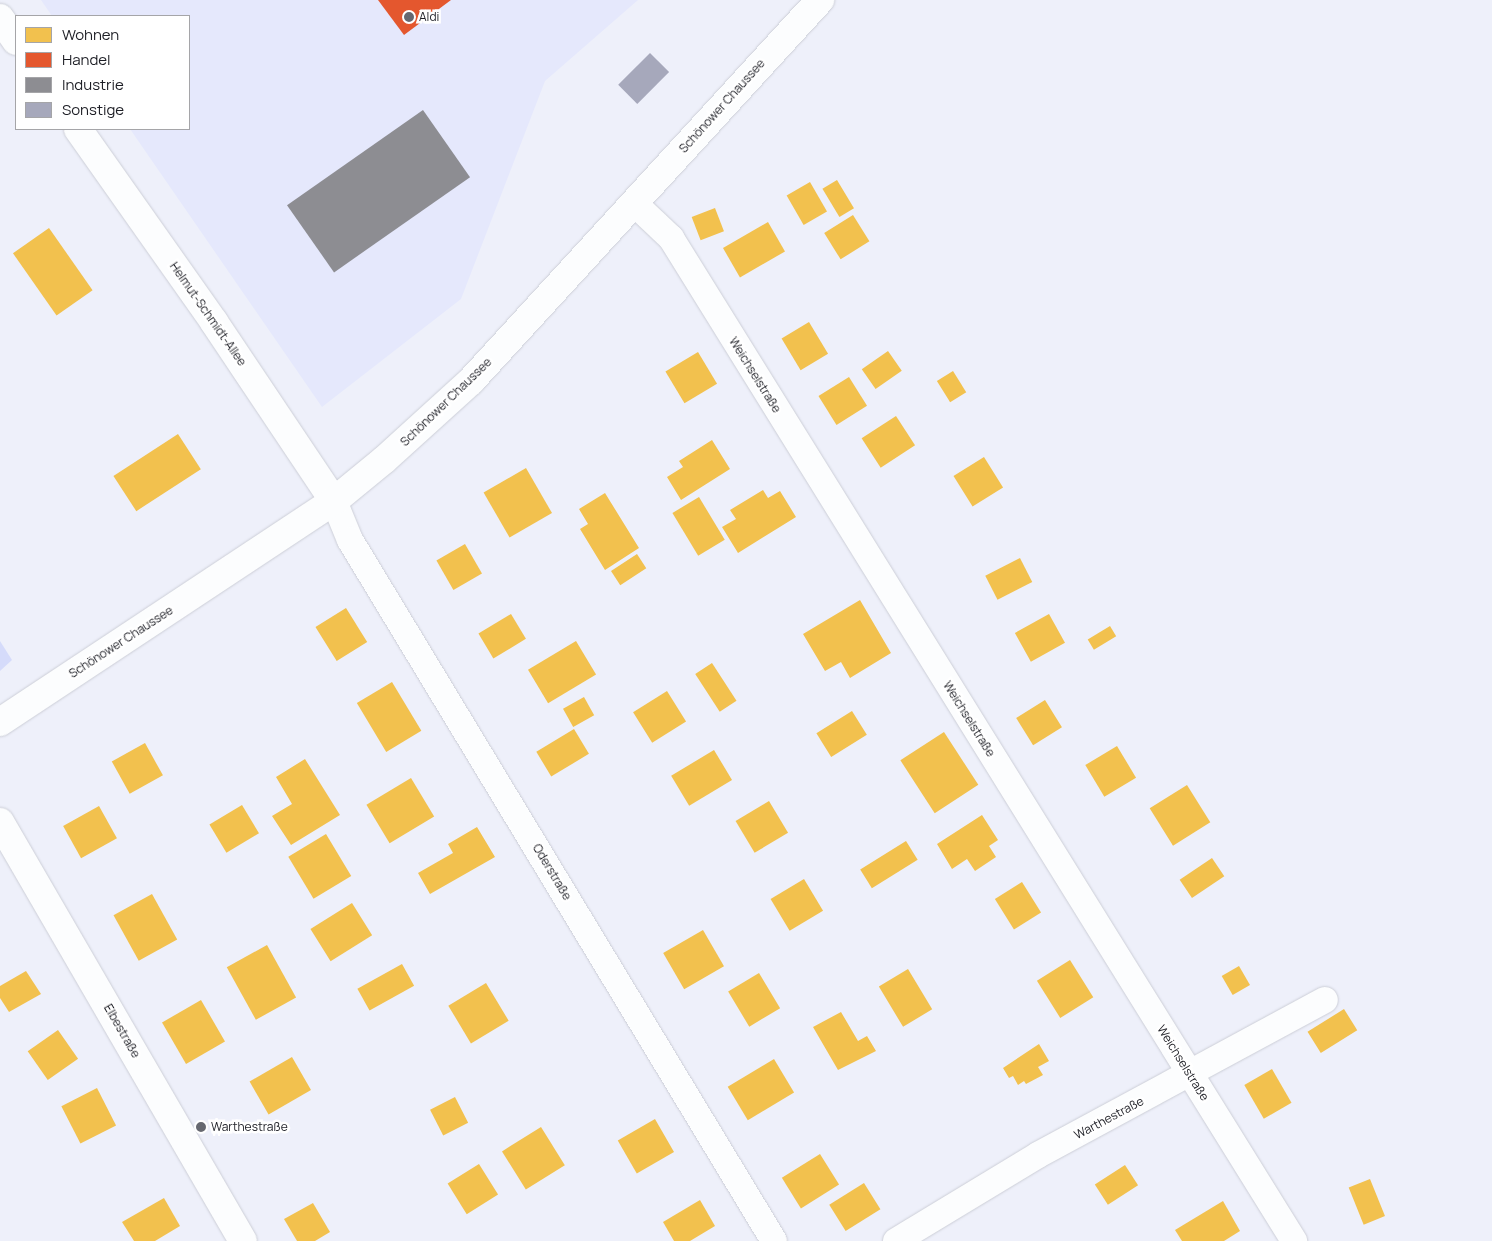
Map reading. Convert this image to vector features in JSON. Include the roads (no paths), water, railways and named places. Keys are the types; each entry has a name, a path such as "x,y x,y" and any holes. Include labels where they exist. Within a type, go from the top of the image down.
{"main road":[{"name":"Schönower Chaussee","path":"0,722 334,501 384,460 471,381 820,0"},
{"path":"0,18 15,40"},
{"name":"Helmut-Schmidt-Allee","path":"79,130 214,322 334,501"},
{"name":"Elbestraße","path":"0,822 244,1241"}],"street":[{"name":"Weichselstraße","path":"635,204 670,238 1294,1241"},
{"name":"Oderstraße","path":"334,501 350,540 774,1241"},
{"name":"Warthestraße","path":"896,1241 1038,1155 1190,1075 1325,1000"}],"place":[{"name":"Aldi","path":"409,17"},
{"name":"Warthestraße","path":"201,1127"}]}
